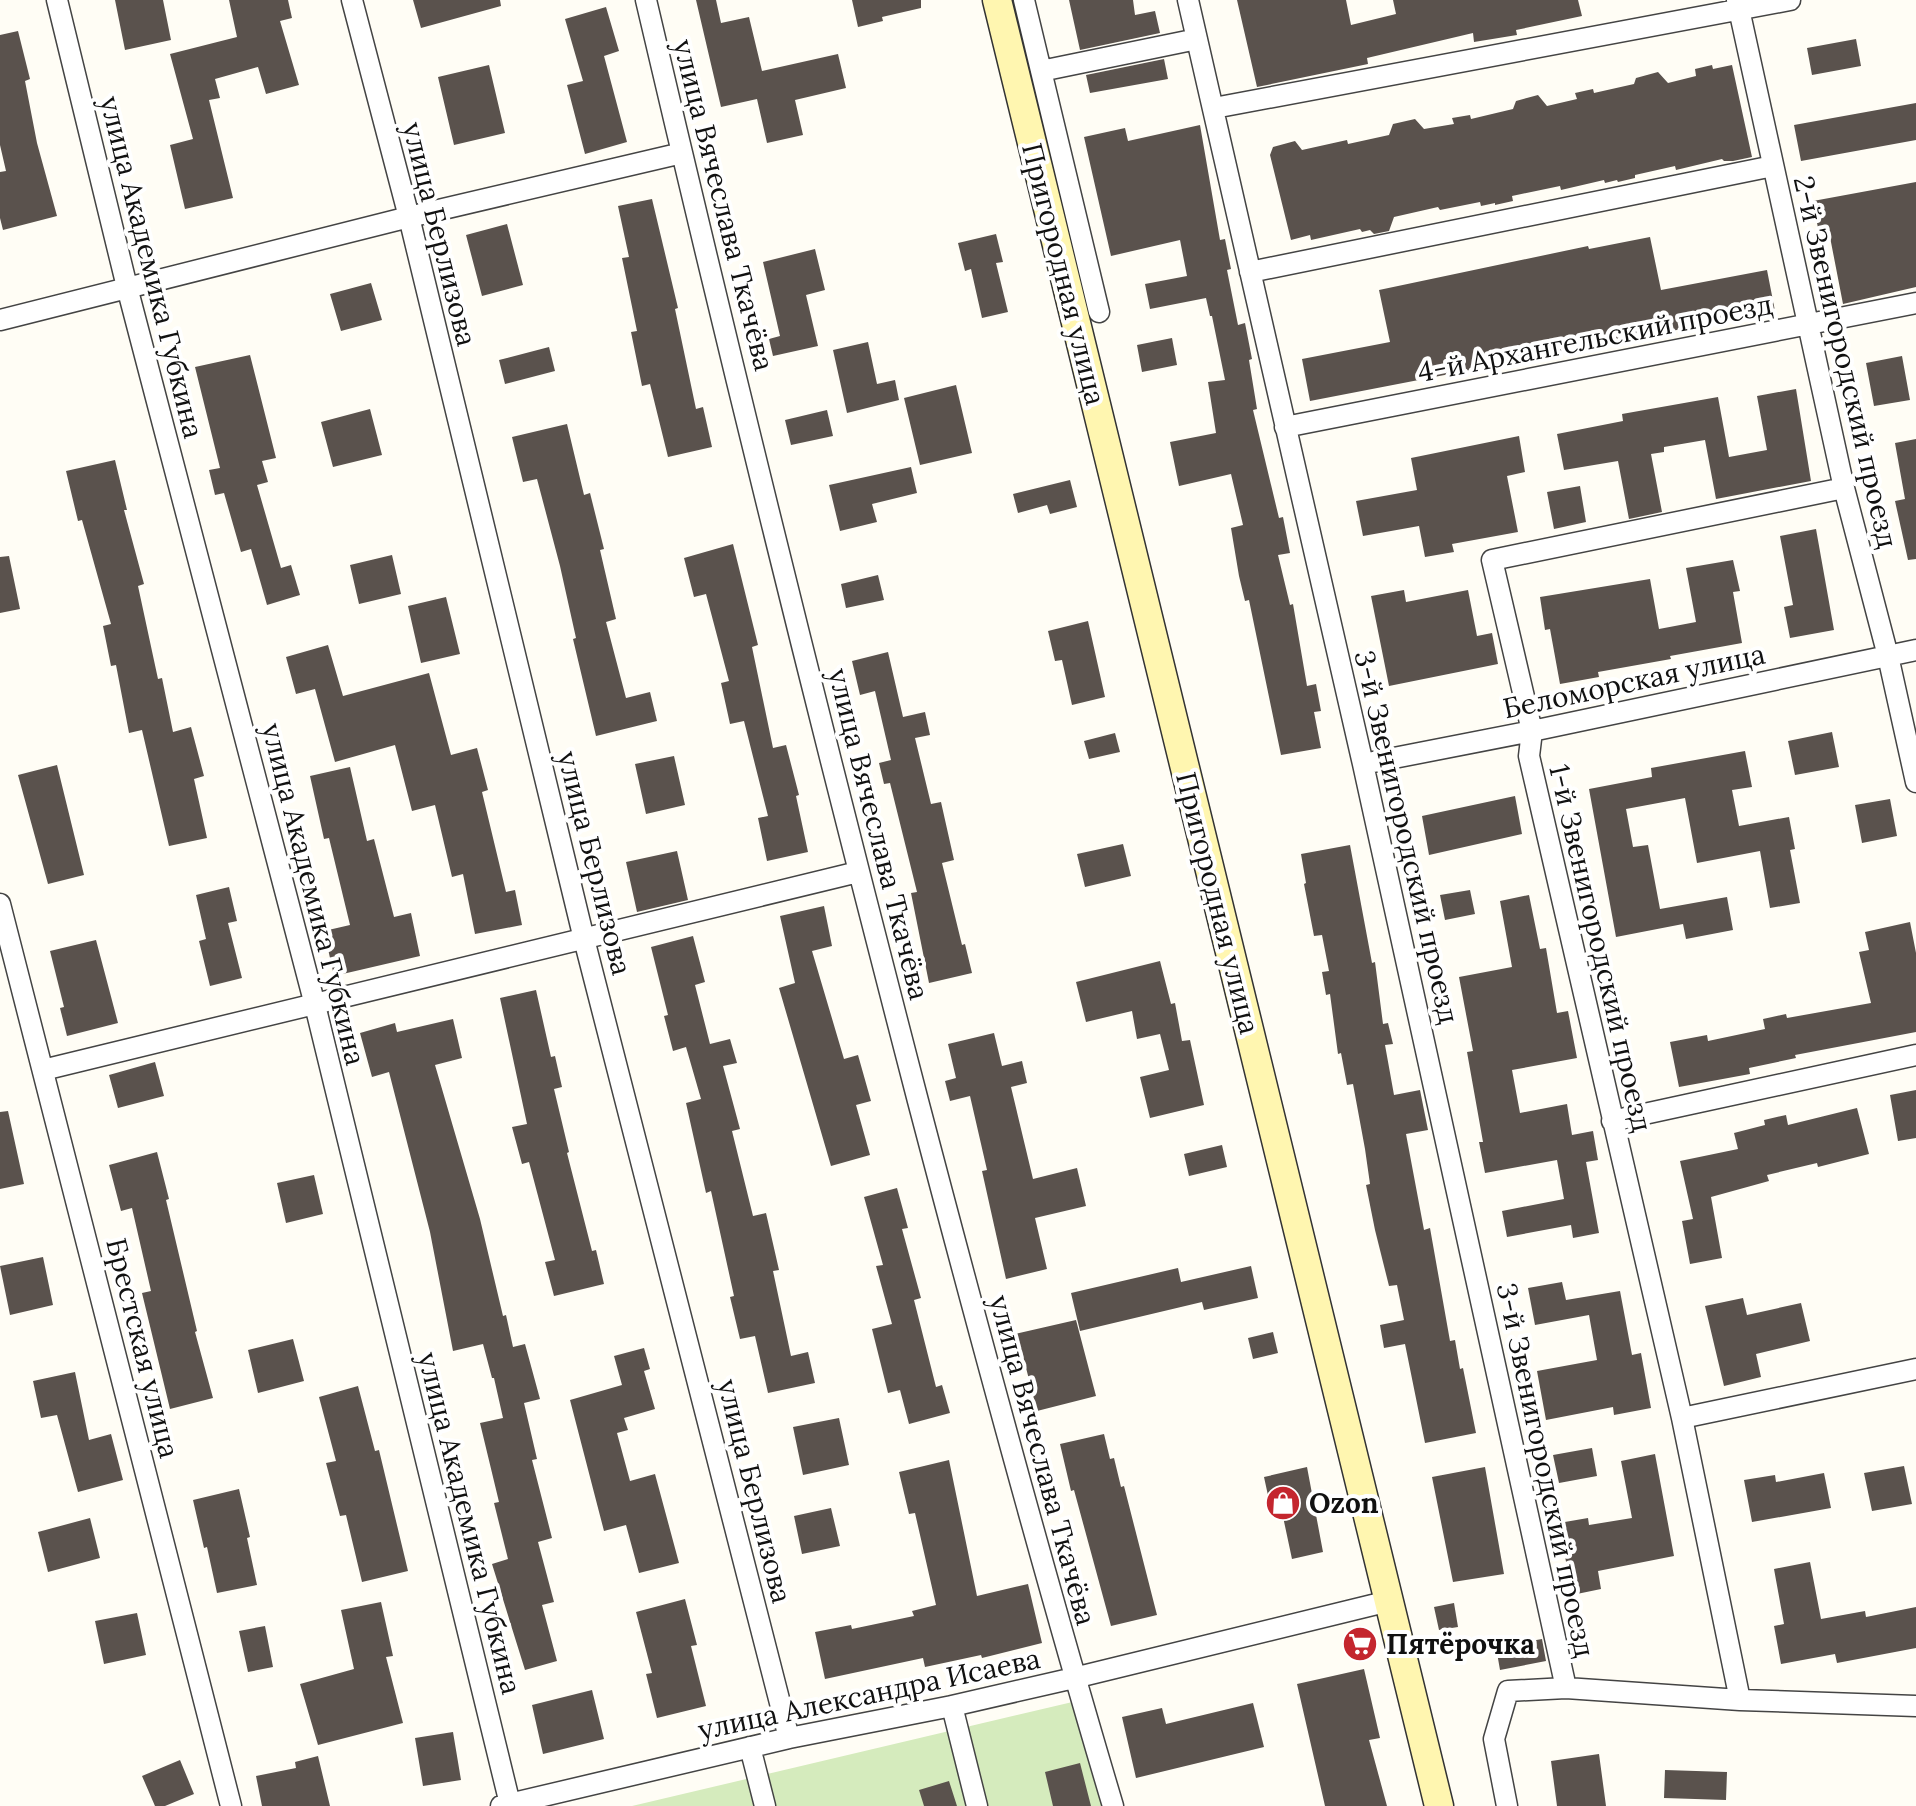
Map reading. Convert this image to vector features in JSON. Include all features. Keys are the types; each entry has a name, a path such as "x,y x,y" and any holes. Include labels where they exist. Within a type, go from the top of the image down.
{"street":[{"name":"улица Академика Губкина","path":"57,0 127,287 315,1005 506,1805"},
{"name":"улица Берлизова","path":"352,0 409,217 584,939 789,1738"},
{"name":"улица Вячеслава Ткачёва","path":"646,0 858,872 981,1343 1074,1678 1113,1806"},
{"name":"Пригородная улица","path":"997,0 1439,1806"},
{"path":"1024,0 1099,312"},
{"name":"3-й Звенигородский проезд","path":"1188,0 1363,764 1566,1688"},
{"path":"1214,108 1738,5 1790,0"},
{"name":"2-й Звенигородский проезд","path":"1738,5 1844,488 1888,656 1916,782"},
{"path":"1041,71 1197,39"},
{"path":"0,320 409,217 682,153"},
{"path":"1250,272 1773,166"},
{"name":"4-й Архангельский проезд","path":"1285,427 1916,303"},
{"name":"1-й Звенигородский проезд","path":"1740,1700 1682,1418 1529,756 1532,731 1492,560 1844,488"},
{"name":"Беломорская улица","path":"1363,764 1916,650"},
{"path":"43,1070 858,872"},
{"name":"Брестская улица","path":"0,904 231,1806"},
{"path":"1612,1121 1916,1055"},
{"path":"1682,1418 1916,1369"},
{"name":"улица Александра Исаева","path":"506,1805 569,1799 750,1747 952,1706 1389,1601"},
{"path":"1507,1806 1494,1739 1508,1691 1566,1688 1740,1700 1916,1706"},
{"path":"952,1706 977,1806"},
{"path":"750,1747 765,1806"}],"green space":[{"path":"1081,1700 1112,1806 632,1806"}],"building":[{"path":"115,0 163,0 171,40 125,50"},
{"path":"229,0 288,0 292,18 280,21 299,85 266,94 258,67 215,79 220,98 209,100 233,198 185,209 170,145 193,139 170,54 237,37"},
{"path":"413,0 500,0 501,6 421,28"},
{"path":"696,0 716,0 721,23 749,17 762,71 838,54 846,88 795,100 803,135 767,143 757,99 721,107"},
{"path":"852,0 921,0 921,8 882,17 883,21 858,27"},
{"path":"1069,0 1133,0 1135,15 1155,11 1160,33 1080,50"},
{"path":"1237,0 1346,0 1351,25 1396,14 1393,0 1578,0 1582,16 1516,30 1517,35 1474,42 1473,33 1367,58 1368,64 1257,87"},
{"path":"606,7 619,51 604,56 627,142 585,154 567,85 583,81 565,19"},
{"path":"18,31 30,79 25,81 37,143 57,216 3,230 0,172 6,171 0,145 0,35"},
{"path":"1856,39 1861,66 1812,75 1807,48"},
{"path":"1164,59 1168,79 1090,93 1086,75"},
{"path":"489,65 505,133 454,145 438,77"},
{"path":"1712,65 1713,69 1732,65 1752,157 1733,161 1722,159 1676,170 1675,166 1618,182 1605,183 1604,180 1561,190 1560,186 1512,196 1513,201 1495,205 1481,206 1480,202 1440,210 1438,207 1394,217 1389,231 1374,234 1370,230 1362,232 1360,229 1311,240 1310,235 1291,240 1270,155 1273,147 1295,141 1302,150 1347,140 1348,144 1389,135 1393,124 1415,119 1424,129 1454,124 1452,118 1470,115 1471,119 1513,109 1516,101 1538,95 1547,106 1577,99 1575,93 1593,89 1594,93 1634,84 1636,78 1658,72 1668,83 1696,76 1695,69"},
{"path":"1916,103 1916,140 1801,161 1794,125"},
{"path":"1200,125 1220,240 1225,239 1231,269 1227,270 1238,325 1245,323 1252,359 1249,360 1257,409 1253,410 1290,553 1278,555 1290,605 1293,604 1307,686 1316,684 1321,711 1314,712 1321,748 1281,755 1249,600 1245,601 1239,576 1231,528 1243,525 1231,474 1179,486 1170,442 1216,433 1208,382 1225,380 1212,316 1206,298 1150,309 1145,284 1187,276 1180,240 1111,256 1084,137 1125,128 1128,141"},
{"path":"1916,182 1916,287 1843,304 1830,237 1820,239 1813,201"},
{"path":"652,199 678,308 675,309 696,409 703,407 712,447 668,457 650,384 642,386 631,332 637,331 622,258 629,257 618,206"},
{"path":"507,224 523,285 482,296 466,235"},
{"path":"996,234 1003,262 996,263 1008,312 982,318 971,269 965,271 958,243"},
{"path":"1650,237 1661,290 1767,270 1775,311 1310,401 1302,359 1390,342 1379,290 1588,246 1589,249"},
{"path":"815,249 825,290 806,295 818,346 773,356 769,339 780,336 763,262"},
{"path":"371,283 382,320 341,331 330,294"},
{"path":"1172,338 1177,365 1142,372 1137,345"},
{"path":"868,342 877,384 895,380 899,400 847,413 833,350"},
{"path":"549,347 555,371 505,384 499,360"},
{"path":"250,355 276,458 262,461 268,482 257,485 281,568 291,565 300,595 267,605 251,549 241,552 224,493 215,495 209,470 220,468 195,367"},
{"path":"1902,356 1910,400 1874,406 1866,363"},
{"path":"956,385 972,453 920,465 904,398"},
{"path":"1796,389 1811,481 1716,499 1705,440 1664,447 1664,452 1651,454 1662,512 1629,519 1618,461 1564,470 1557,434 1623,421 1622,414 1718,397 1729,457 1767,450 1757,396"},
{"path":"370,409 382,455 333,467 321,422"},
{"path":"827,410 833,436 791,445 785,420"},
{"path":"567,424 584,495 590,493 604,549 600,550 616,619 606,622 626,698 650,692 657,721 596,736 573,639 576,638 560,566 537,479 523,482 512,437"},
{"path":"1519,436 1525,472 1507,476 1518,532 1452,544 1454,552 1425,557 1419,526 1363,536 1356,501 1417,490 1411,458"},
{"path":"1916,439 1916,559 1908,560 1895,501 1905,499 1895,443"},
{"path":"115,460 127,510 124,510 144,584 138,586 158,679 162,678 173,732 191,727 204,776 194,779 207,838 169,846 142,730 129,733 116,665 111,666 103,626 111,624 82,520 78,521 66,471"},
{"path":"911,467 917,493 872,504 877,522 840,531 829,485"},
{"path":"1070,480 1077,507 1050,514 1047,505 1018,513 1013,494"},
{"path":"1580,486 1586,522 1554,529 1547,492"},
{"path":"1816,529 1834,630 1790,638 1784,607 1793,605 1780,536"},
{"path":"733,544 758,645 752,647 773,748 786,745 799,795 796,796 808,852 767,861 758,818 768,816 744,721 730,724 721,683 729,681 706,594 694,597 684,558"},
{"path":"392,555 401,594 359,604 350,565"},
{"path":"9,556 20,609 0,613 0,557"},
{"path":"1733,560 1740,591 1733,592 1742,643 1598,672 1599,677 1560,684 1550,629 1545,630 1540,597 1650,579 1659,629 1696,622 1686,568"},
{"path":"878,575 884,600 846,608 841,584"},
{"path":"1404,590 1406,602 1468,590 1477,636 1492,633 1498,664 1389,686 1371,596"},
{"path":"446,597 460,654 421,663 408,606"},
{"path":"1088,621 1105,697 1072,705 1062,660 1055,661 1048,631"},
{"path":"328,645 343,696 429,673 451,755 477,748 488,790 482,792 506,892 515,890 522,925 475,934 463,874 452,877 435,805 412,811 395,745 335,762 315,689 296,694 286,657"},
{"path":"888,652 903,717 925,712 930,735 915,738 931,804 941,802 954,860 942,863 972,973 929,983 911,893 917,892 890,783 884,784 879,763 891,760 875,691 860,695 852,661"},
{"path":"1832,732 1839,767 1795,775 1788,741"},
{"path":"1115,733 1120,752 1089,759 1084,741"},
{"path":"1745,751 1752,787 1732,790 1739,826 1789,817 1795,849 1790,850 1800,903 1770,908 1760,851 1697,863 1685,798 1626,809 1633,847 1648,845 1660,909 1727,897 1733,930 1686,939 1683,924 1616,937 1589,789 1652,777 1651,768"},
{"path":"674,756 685,805 646,814 635,764"},
{"path":"57,765 84,875 48,884 18,775"},
{"path":"350,767 367,841 374,839 394,917 411,913 420,956 334,976 324,931 350,925 329,838 324,839 310,776"},
{"path":"1515,796 1522,834 1429,855 1422,816"},
{"path":"1890,799 1897,836 1862,843 1855,805"},
{"path":"1123,844 1131,876 1085,887 1077,854"},
{"path":"1350,845 1372,963 1375,962 1383,1024 1388,1023 1393,1044 1385,1045 1394,1095 1420,1090 1428,1130 1406,1134 1424,1230 1430,1228 1450,1341 1455,1340 1460,1369 1463,1368 1476,1433 1425,1443 1405,1344 1384,1348 1380,1325 1404,1320 1397,1285 1389,1286 1375,1230 1353,1084 1347,1085 1341,1053 1338,1054 1330,994 1326,995 1322,972 1329,971 1322,935 1314,936 1304,884 1301,854"},
{"path":"677,851 688,900 637,912 626,862"},
{"path":"229,887 237,921 228,923 242,978 210,986 199,941 206,939 196,895"},
{"path":"1470,890 1475,914 1445,920 1440,895"},
{"path":"1529,895 1540,949 1546,948 1557,1013 1568,1011 1577,1058 1512,1070 1520,1113 1567,1104 1572,1135 1593,1131 1598,1160 1586,1162 1599,1233 1573,1238 1571,1225 1507,1237 1502,1211 1564,1199 1557,1160 1485,1173 1479,1142 1483,1142 1467,1052 1473,1051 1459,977 1512,967 1500,901"},
{"path":"824,906 832,946 812,951 844,1059 858,1055 871,1101 856,1105 870,1155 831,1166 779,988 795,983 780,916"},
{"path":"1910,922 1916,953 1916,1032 1795,1055 1796,1058 1749,1068 1750,1074 1679,1087 1670,1042 1707,1035 1708,1041 1765,1029 1763,1019 1786,1014 1787,1018 1871,1003 1859,952 1869,950 1865,932"},
{"path":"693,936 705,982 695,985 710,1044 730,1039 737,1063 723,1066 740,1129 732,1131 753,1216 766,1213 779,1270 773,1271 791,1356 808,1352 815,1383 768,1393 755,1336 740,1339 711,1191 706,1193 686,1103 701,1099 686,1047 673,1051 664,1016 668,1015 651,947"},
{"path":"96,940 118,1023 67,1036 60,1008 64,1007 50,951"},
{"path":"1160,961 1171,1004 1175,1003 1182,1041 1190,1040 1204,1105 1150,1118 1140,1077 1169,1070 1160,1034 1137,1039 1132,1011 1086,1022 1076,982"},
{"path":"536,990 551,1057 555,1056 562,1087 554,1089 567,1153 592,1251 596,1250 604,1284 554,1296 545,1262 555,1260 529,1162 522,1164 512,1127 527,1124 500,998"},
{"path":"453,1019 462,1058 435,1065 480,1219 503,1316 506,1315 513,1347 525,1344 540,1399 524,1403 537,1459 532,1460 552,1538 538,1542 554,1602 542,1605 557,1661 525,1670 492,1564 508,1559 494,1503 499,1502 480,1423 503,1418 494,1378 483,1344 453,1351 430,1232 389,1072 372,1077 360,1033 395,1023 397,1032"},
{"path":"994,1033 1002,1066 1022,1061 1027,1083 1011,1087 1033,1179 1077,1168 1086,1206 1035,1218 1047,1269 1006,1279 982,1171 987,1170 970,1096 950,1101 945,1081 956,1078 948,1044"},
{"path":"155,1062 164,1096 118,1108 109,1075"},
{"path":"1916,1090 1916,1138 1898,1141 1890,1095"},
{"path":"1857,1108 1869,1154 1818,1167 1817,1163 1767,1175 1769,1181 1711,1197 1722,1258 1690,1264 1682,1221 1693,1219 1680,1161 1738,1149 1734,1133 1765,1125 1764,1120 1786,1115 1788,1125"},
{"path":"8,1111 24,1184 0,1189 0,1112"},
{"path":"1222,1145 1227,1167 1189,1176 1184,1154"},
{"path":"157,1152 195,1332 213,1398 170,1409 142,1293 151,1291 132,1208 121,1211 109,1165"},
{"path":"314,1175 323,1214 286,1223 277,1183"},
{"path":"897,1188 908,1228 902,1229 921,1298 914,1300 936,1387 942,1385 950,1413 909,1424 900,1390 888,1393 872,1329 892,1324 876,1266 883,1265 864,1197"},
{"path":"43,1257 53,1305 10,1315 0,1266"},
{"path":"1251,1266 1258,1298 1204,1310 1202,1302 1080,1331 1071,1293 1178,1268 1181,1282"},
{"path":"1562,1282 1566,1300 1620,1291 1632,1355 1641,1353 1651,1408 1614,1415 1613,1407 1546,1420 1537,1371 1597,1360 1589,1315 1535,1325 1528,1288"},
{"path":"1743,1298 1747,1315 1801,1303 1810,1341 1756,1354 1761,1377 1724,1386 1705,1306"},
{"path":"1076,1320 1096,1396 1037,1411 1022,1352 1016,1354 1011,1335"},
{"path":"1273,1332 1278,1353 1253,1359 1248,1338"},
{"path":"293,1339 304,1381 258,1393 248,1350"},
{"path":"644,1348 650,1369 644,1371 655,1409 624,1418 628,1430 617,1433 630,1481 655,1474 679,1563 639,1573 626,1525 604,1531 570,1400 622,1385 614,1356"},
{"path":"75,1372 89,1440 111,1434 123,1480 78,1492 57,1415 41,1418 33,1381"},
{"path":"358,1386 375,1451 379,1450 408,1571 362,1582 346,1515 340,1516 326,1463 336,1461 319,1397"},
{"path":"839,1418 849,1465 803,1475 793,1427"},
{"path":"1104,1434 1110,1459 1114,1458 1121,1487 1124,1486 1157,1615 1111,1626 1060,1444"},
{"path":"1592,1448 1597,1476 1559,1483 1553,1455"},
{"path":"1655,1454 1674,1556 1598,1571 1601,1589 1572,1595 1559,1523 1588,1518 1589,1525 1632,1518 1621,1461"},
{"path":"949,1460 977,1596 1028,1584 1042,1643 982,1658 981,1655 925,1667 923,1658 825,1679 815,1632 851,1625 852,1629 914,1616 912,1611 936,1605 915,1513 909,1514 899,1472"},
{"path":"1904,1466 1912,1504 1872,1511 1864,1473"},
{"path":"1307,1467 1323,1552 1292,1559 1282,1512 1272,1514 1264,1477"},
{"path":"1485,1467 1504,1574 1453,1582 1432,1477"},
{"path":"1824,1473 1831,1508 1752,1522 1744,1480 1775,1475 1776,1482"},
{"path":"239,1489 257,1585 217,1593 193,1500"},
{"path":"831,1508 840,1546 802,1554 794,1516"},
{"path":"90,1518 100,1558 48,1572 38,1532"},
{"path":"1810,1562 1821,1619 1865,1611 1866,1617 1916,1607 1916,1648 1837,1663 1835,1654 1781,1664 1774,1626 1784,1624 1774,1569"},
{"path":"685,1599 697,1645 691,1646 706,1706 657,1718 646,1674 652,1673 636,1612"},
{"path":"381,1602 393,1656 386,1657 403,1723 318,1745 300,1684 354,1669 341,1610"},
{"path":"1454,1603 1458,1627 1439,1630 1434,1607"},
{"path":"137,1613 146,1655 104,1664 95,1621"},
{"path":"265,1626 273,1667 248,1672 239,1631"},
{"path":"1542,1639 1546,1661 1500,1670 1496,1647"},
{"path":"1364,1669 1380,1738 1369,1740 1387,1806 1325,1806 1297,1684"},
{"path":"592,1690 604,1739 543,1754 532,1705"},
{"path":"1253,1703 1264,1747 1136,1778 1122,1717 1162,1708 1166,1724"},
{"path":"453,1732 461,1780 423,1786 415,1738"},
{"path":"1599,1754 1606,1806 1557,1806 1551,1761"},
{"path":"318,1756 330,1806 262,1806 256,1776 296,1768 295,1762"},
{"path":"180,1760 194,1794 165,1806 155,1806 142,1776"},
{"path":"1080,1763 1091,1806 1053,1806 1045,1772"},
{"path":"1665,1770 1727,1772 1726,1800 1664,1798"},
{"path":"949,1781 957,1806 924,1806 919,1790"}],"place":[{"name":"Ozon","path":"1283,1503"},
{"name":"Пятёрочка","path":"1360,1644"}]}
